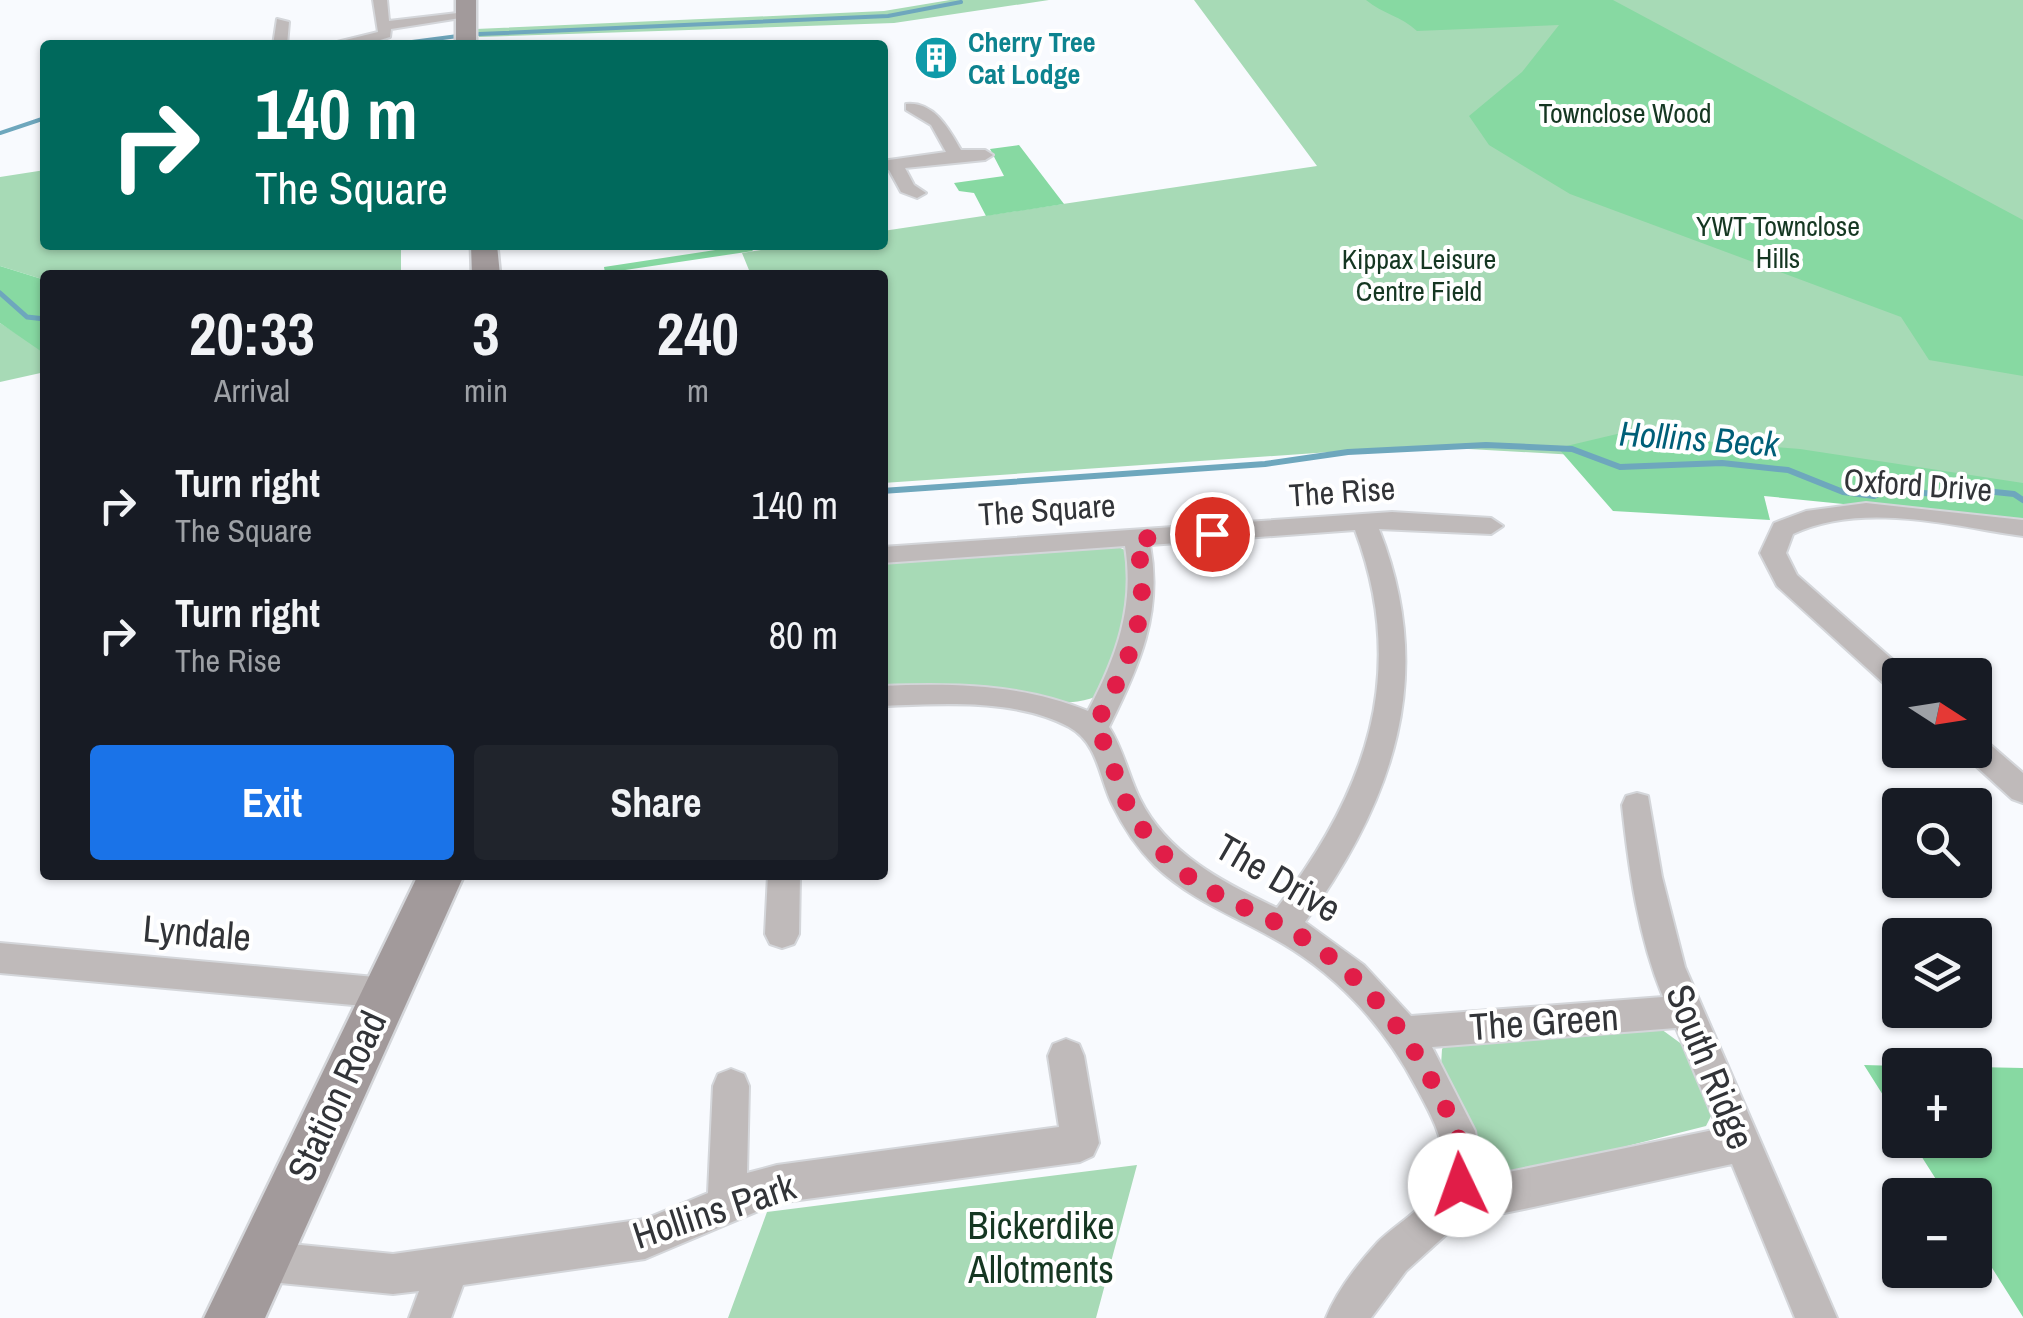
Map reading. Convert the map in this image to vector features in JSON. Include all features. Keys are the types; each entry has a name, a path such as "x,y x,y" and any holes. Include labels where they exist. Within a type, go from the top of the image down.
{"street":[{"path":"369,40 385,34 380,0"},
{"path":"384,26 466,7 466,40"},
{"path":"280,40 282,22"},
{"path":"912,107 937,122 956,155"},
{"path":"917,194 906,188 889,165 956,155 985,155"},
{"name":"Oxford Drive","path":"1882,666 1786,580 1773,553 1783,529 1808,516 1854,512 2023,528"},
{"name":"The Rise","path":"1136,539 1364,523 1425,521 1491,526"},
{"path":"1284,926 1338,848 1360,807 1388,725 1394,686 1392,612 1380,561 1364,523"},
{"name":"The Square","path":"888,556 1136,539 1144,591 1136,636 1094,728"},
{"path":"888,696 994,699 1062,712 1094,728"},
{"name":"The Drive","path":"1094,728 1105,741 1126,802 1158,848 1188,877 1225,902 1284,926 1345,969 1403,1033 1433,1082 1457,1136 1463,1155 1460,1185"},
{"path":"1992,763 2023,791"},
{"name":"South Ridge","path":"1636,806 1656,920 1685,1011 1816,1318"},
{"name":"Station Road","path":"234,1318 439,880"},
{"path":"782,934 784,880"},
{"name":"Lyndale","path":"0,958 386,993"},
{"name":"The Green","path":"1403,1033 1685,1011"},
{"name":"Hollins Park","path":"260,1261 374,1274 448,1268 646,1239 777,1184 1080,1142 1066,1056"},
{"path":"727,1203 732,1086"},
{"path":"1347,1318 1390,1258 1446,1208 1460,1185 1504,1193 1524,1190 1740,1143"},
{"path":"430,1318 448,1268"}],"green space":[{"path":"950,0 1049,0 894,23 479,37 476,29 884,11"},
{"name":"Kippax Leisure Centre Field","path":"1194,0 2023,0 2023,501 1610,457 1416,446 888,483 888,270 749,270 742,253 888,250 888,230 1317,166"},
{"name":"Townclose Wood","path":"1366,0 1613,0 2023,220 2023,376 1929,360 1901,317 1570,194 1489,145 1469,116 1522,72 1559,25 1417,31"},
{"path":"1019,145 1064,204 986,216 974,193 959,191 954,183 1004,176 990,149"},
{"path":"40,171 40,250 401,250 401,270 40,270 40,278 0,266 0,177"},
{"path":"715,250 753,251 625,270 604,267"},
{"path":"0,266 40,278 40,351 0,323"},
{"path":"0,323 40,348 40,373 0,382"},
{"path":"1617,434 1800,449 2023,483 2023,522 1764,496 1770,520 1613,511 1558,448"},
{"path":"1116,546 1127,551 1132,608 1099,695 1082,701 1028,703 888,690 888,561"},
{"path":"1661,1029 1687,1048 1712,1114 1706,1126 1513,1175 1492,1167 1483,1158 1441,1066 1442,1049 1447,1043"},
{"path":"1864,1065 1882,1066 1882,1094"},
{"path":"1992,1067 2023,1068 2023,1317 1992,1268 1992,1178 1935,1178 1922,1158 1992,1158"},
{"name":"Bickerdike Allotments","path":"1137,1165 1096,1318 728,1318 767,1212"}],"waterway":[{"path":"479,34 888,16 961,2"},
{"path":"427,40 458,36"},
{"path":"0,133 40,120"},
{"name":"Hollins Beck","path":"0,293 27,317 40,318"},
{"name":"Hollins Beck","path":"888,491 1265,464 1348,452 1486,445 1572,449 1620,467 1722,463 1788,470 1843,492 1874,496 1886,490 1949,495 1966,489 2014,494 2023,500"}],"place":[{"name":"Cherry Tree Cat Lodge","path":"936,58"}],"route":[{"path":"1212,534 1136,539 1144,569 1142,613 1128,659 1094,728 1105,741 1119,787 1135,818 1172,863 1225,902 1284,926 1322,951 1385,1010 1419,1057 1446,1108 1463,1155 1460,1185"}],"park label":[{"name":"YWT Townclose Hills","path":"1778,242"}]}
